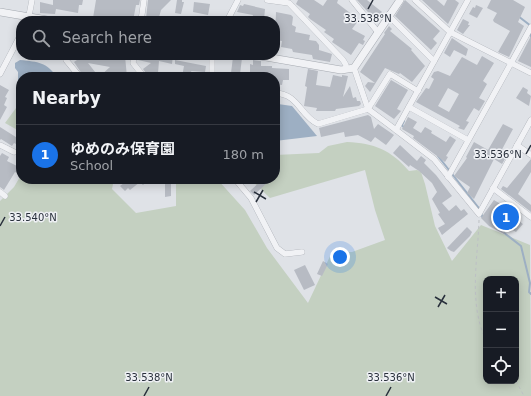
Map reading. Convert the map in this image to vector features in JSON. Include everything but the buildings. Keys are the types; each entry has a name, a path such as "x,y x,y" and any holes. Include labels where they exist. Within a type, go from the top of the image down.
{"street":[{"path":"29,16 32,0"},
{"path":"142,16 144,0"},
{"path":"230,16 238,0"},
{"path":"267,0 290,2 343,60 346,64 346,69"},
{"path":"352,0 379,28"},
{"path":"354,68 379,28 400,0"},
{"path":"415,0 450,32 511,64 531,72"},
{"path":"396,130 411,108 422,83 468,0"},
{"path":"0,12 17,16"},
{"path":"388,15 434,61"},
{"path":"448,177 530,28"},
{"path":"1,71 16,43"},
{"path":"280,59 346,69 354,68"},
{"path":"66,60 76,72"},
{"path":"133,60 133,63 140,72"},
{"path":"212,60 212,72"},
{"path":"354,68 368,109 434,159 448,177 480,212 531,120"},
{"path":"280,94 297,102 313,121 318,124 368,109 390,74 418,91"},
{"path":"411,108 468,140"},
{"path":"0,145 14,152"},
{"path":"517,145 531,155"},
{"path":"239,184 251,198 277,248 285,254 302,252"},
{"path":"493,188 531,217"}],"path":[{"path":"480,212 475,272 480,328 483,334"},
{"path":"518,384 524,396"}],"green space":[{"path":"16,108 16,129 5,123"},
{"path":"347,142 366,144 389,153 409,171 417,170 421,172 435,226 452,261 481,225 530,245 531,396 0,396 0,201 16,184 113,184 112,189 136,213 176,206 176,184 222,184 245,210 267,248 308,303 332,252 352,252 385,240 375,210 365,170 270,198 255,184 280,184 280,155 319,153 328,146"}],"water":[{"path":"20,60 32,61 42,64 53,72 18,72 15,68 15,63"},
{"path":"280,104 292,106 317,136 280,140"}],"waterway":[{"path":"518,16 531,26"},
{"path":"404,121 402,125 405,129"},
{"path":"438,156 478,207 483,218"},
{"path":"503,232 521,246 530,283 529,292 531,294"}],"place":[{"name":"ゆめのみ保育園","path":"506,217"}]}
